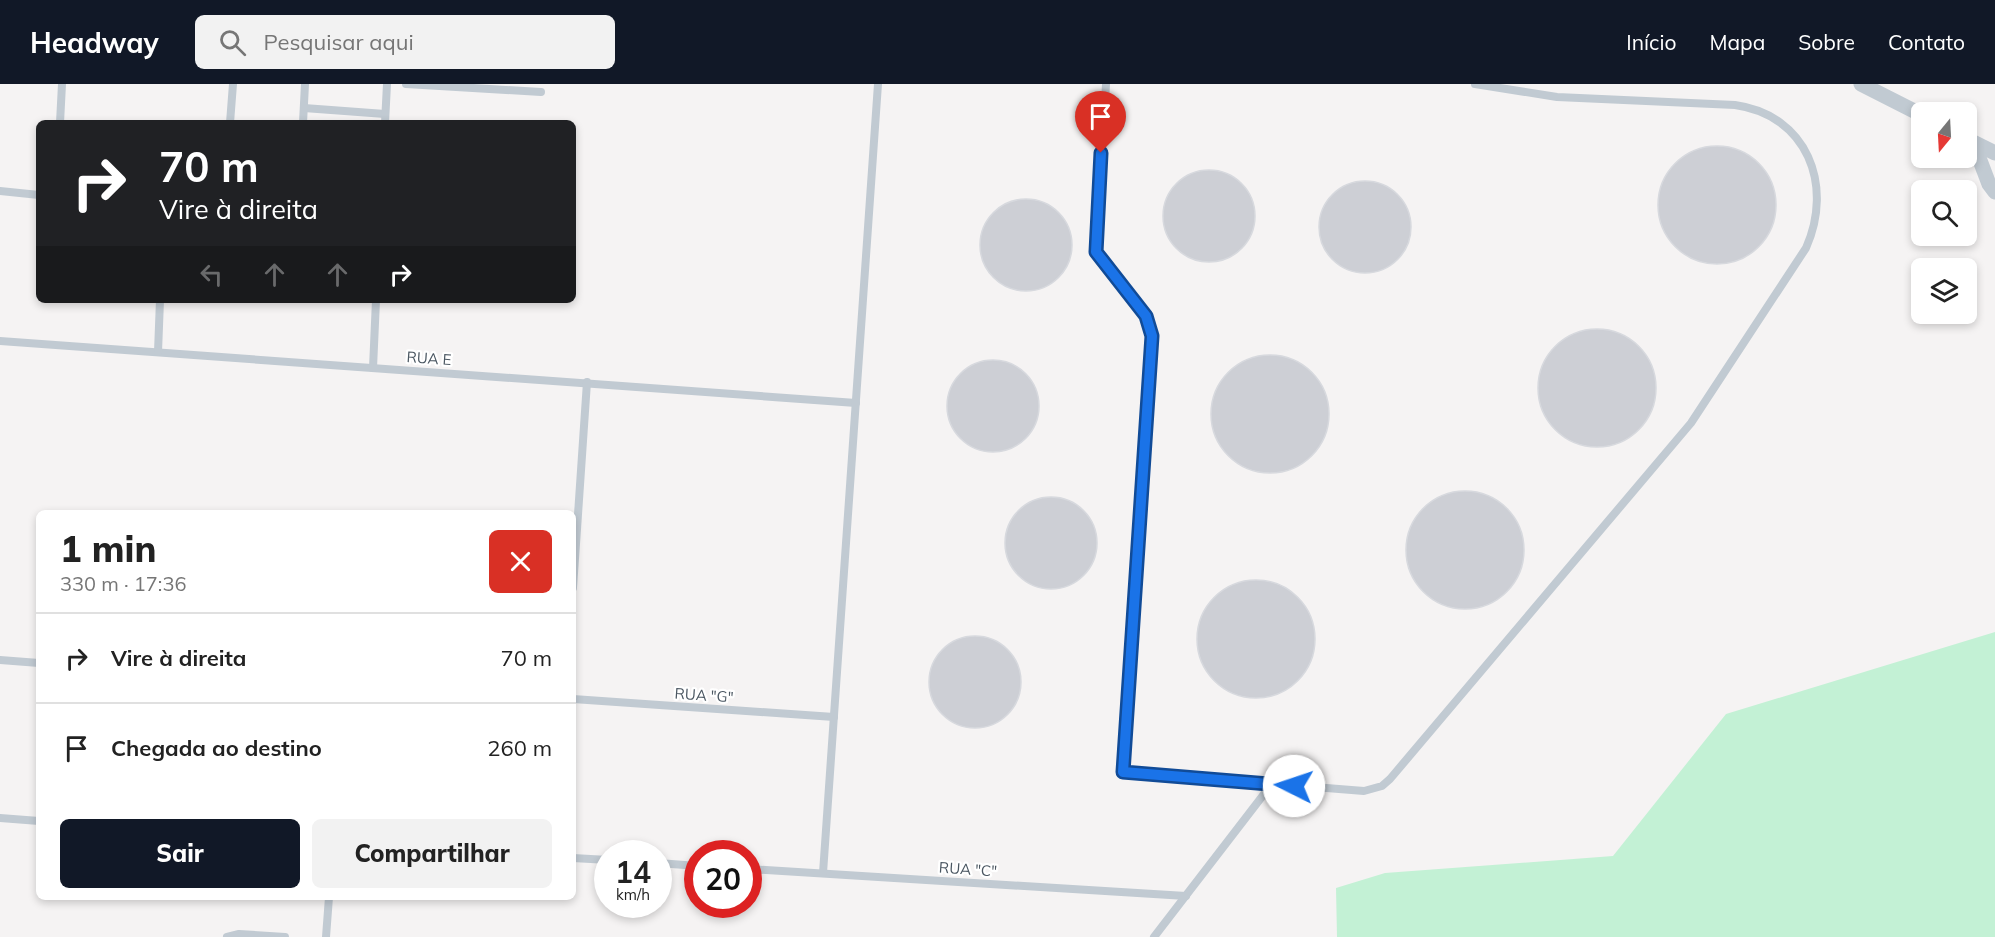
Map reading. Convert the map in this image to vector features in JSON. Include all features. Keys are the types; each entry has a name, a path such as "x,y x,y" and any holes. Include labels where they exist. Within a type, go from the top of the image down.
{"street":[{"path":"1861,84 1911,110"},
{"path":"1977,144 1995,153"},
{"path":"1977,156 1995,192"}],"lane":[{"path":"60,120 62,84"},
{"path":"230,120 233,84"},
{"path":"303,120 305,84"},
{"path":"304,108 385,119 387,84"},
{"path":"406,84 541,92"},
{"path":"823,873 878,84"},
{"path":"1106,84 1096,252 1146,316 1152,336 1123,772 1364,791 1382,786 1390,779 1691,423 1806,248 1818,205 1817,183 1802,144 1780,120 1759,109 1736,105 1557,96 1475,84"},
{"path":"0,191 36,195"},
{"path":"158,352 160,303"},
{"path":"373,368 376,303"},
{"name":"RUA E","path":"0,341 856,403"},
{"path":"576,544 587,382"},
{"path":"0,660 36,663"},
{"name":"RUA \"G\"","path":"576,699 834,717"},
{"path":"1154,937 1271,785"},
{"path":"0,818 36,821"},
{"path":"576,858 594,859"},
{"name":"RUA \"C\"","path":"762,870 1186,896"},
{"path":"326,937 329,900"},
{"path":"227,937 239,934 285,937"}],"green space":[{"path":"1995,632 1995,937 1337,937 1336,888 1385,873 1613,856 1726,714"}],"building":[{"path":"1717,146 1728,147 1750,156 1766,172 1775,194 1775,216 1766,238 1750,254 1728,263 1717,264 1706,263 1684,254 1668,238 1659,216 1658,205 1659,194 1668,172 1684,156 1706,147"},
{"path":"1209,170 1227,173 1242,183 1252,198 1255,216 1252,234 1242,249 1227,259 1209,262 1191,259 1176,249 1166,234 1163,216 1166,198 1176,183 1191,173"},
{"path":"1365,181 1383,184 1398,194 1408,209 1411,227 1408,245 1398,260 1383,270 1365,273 1347,270 1332,260 1322,245 1319,227 1322,209 1332,194 1347,184"},
{"path":"1026,199 1044,202 1059,212 1069,227 1072,245 1069,263 1059,278 1044,288 1026,291 1008,288 993,278 983,263 980,245 983,227 993,212 1008,202"},
{"path":"1597,329 1608,330 1630,339 1646,355 1655,377 1655,399 1646,421 1630,437 1608,446 1597,447 1586,446 1564,437 1548,421 1539,399 1538,388 1539,377 1548,355 1564,339 1586,330"},
{"path":"1270,355 1281,356 1303,365 1319,381 1328,403 1328,425 1319,447 1303,463 1281,472 1270,473 1259,472 1237,463 1221,447 1212,425 1211,414 1212,403 1221,381 1237,365 1259,356"},
{"path":"993,360 1011,363 1026,373 1036,388 1039,406 1036,424 1026,439 1011,449 993,452 975,449 960,439 950,424 947,406 950,388 960,373 975,363"},
{"path":"1465,491 1476,492 1498,501 1514,517 1523,539 1523,561 1514,583 1498,599 1476,608 1465,609 1454,608 1432,599 1416,583 1407,561 1406,550 1407,539 1416,517 1432,501 1454,492"},
{"path":"1051,497 1069,500 1084,510 1094,525 1097,543 1094,561 1084,576 1069,586 1051,589 1033,586 1018,576 1008,561 1005,543 1008,525 1018,510 1033,500"},
{"path":"1256,580 1267,581 1289,590 1305,606 1314,628 1314,650 1305,672 1289,688 1267,697 1256,698 1245,697 1223,688 1207,672 1198,650 1197,639 1198,628 1207,606 1223,590 1245,581"},
{"path":"975,636 993,639 1008,649 1018,664 1021,682 1018,700 1008,715 993,725 975,728 957,725 942,715 932,700 929,682 932,664 942,649 957,639"}],"route":[{"path":"1101,153 1096,252 1146,316 1151,325 1152,336 1123,772 1294,786"}]}
